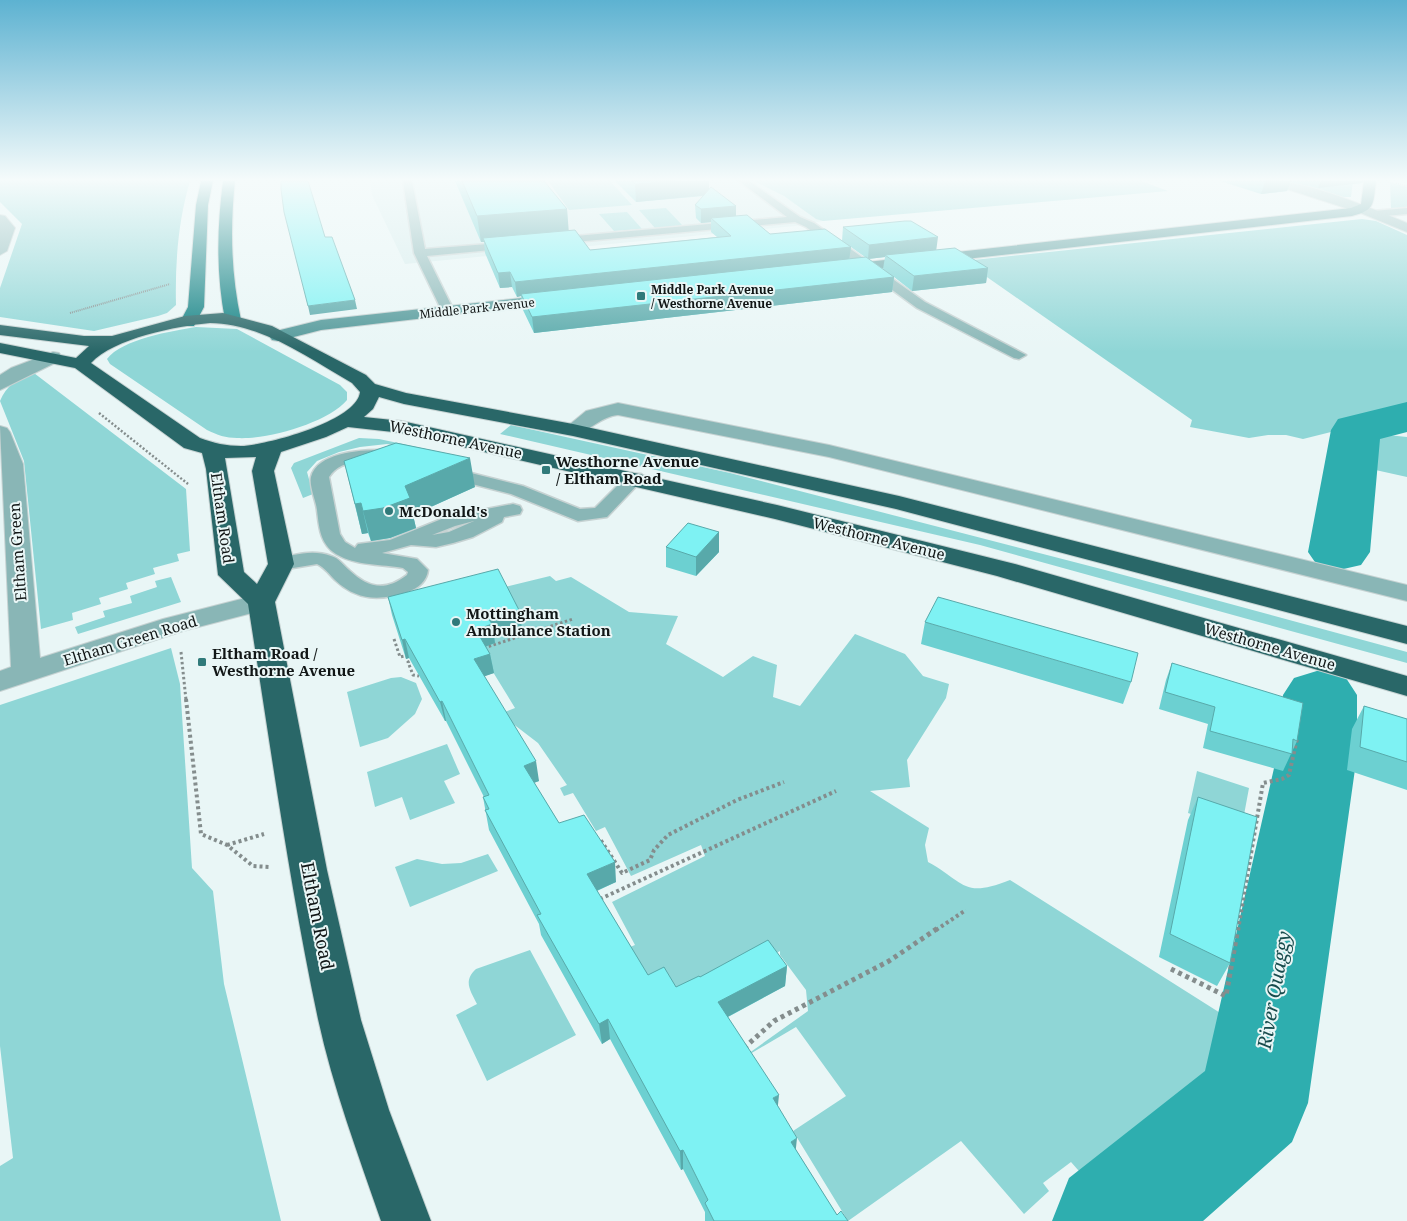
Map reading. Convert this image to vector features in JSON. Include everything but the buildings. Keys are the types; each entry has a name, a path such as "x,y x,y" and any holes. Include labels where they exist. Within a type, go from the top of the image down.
{"highway":[{"name":"Westhorne Avenue","path":"114,341 188,322 233,320 254,325 278,336 359,379 369,388 404,398 579,425 899,503 1407,635"},
{"path":"0,330 84,341 114,341"},
{"path":"82,364 86,357 114,341"},
{"path":"0,348 82,364 192,443 212,450 249,452 272,447 344,421 361,411 369,401 369,388"},
{"name":"Westhorne Avenue","path":"344,421 402,427 635,478 1006,570 1407,686"},
{"path":"261,602 281,564 263,471 264,463 272,447"},
{"name":"Eltham Road","path":"212,450 217,469 231,575 261,602 302,824 308,870 342,1029 366,1110 406,1221"}],"main road":[{"path":"188,322 196,307 200,238"},
{"path":"225,238 226,268 233,320"}],"street":[{"path":"0,251 5,238"},
{"path":"829,270 1128,238"},
{"name":"Middle Park Avenue","path":"278,336 321,325 575,298"},
{"path":"0,363 27,353"},
{"path":"0,384 18,372 53,357"},
{"path":"579,425 604,410 618,409 829,451 1407,593"},
{"name":"Eltham Green","path":"0,432 12,464 13,677"},
{"name":"Eltham Green Road","path":"13,677 173,625 261,602"}],"lane":[{"path":"417,238 420,253 448,311"},
{"path":"542,242 586,238"},
{"path":"828,238 921,306 1019,355"},
{"path":"420,253 522,244"},
{"path":"281,564 315,558 328,561 355,587 373,594 397,588 414,581 418,576 417,568 410,564 344,550 335,542 328,521 319,480 321,473 328,467 361,455 384,456 406,462"},
{"path":"434,469 517,490 578,515 600,513 635,478"},
{"path":"328,521 366,549 412,539 429,543 446,540 468,533 513,510 543,502"}],"path":[{"path":"65,315 175,283"},
{"path":"92,407 193,487"},
{"path":"476,651 573,620"},
{"path":"394,639 400,657 405,656"},
{"path":"180,646 201,834 226,845 253,866 308,870"},
{"path":"416,659 408,662 413,675 419,676"},
{"path":"1171,969 1226,996 1264,783 1266,781 1282,779 1289,775 1298,731"},
{"path":"591,843 600,839 622,873 650,860 654,850 668,835 738,800 784,782"},
{"path":"605,908 600,900 836,791"},
{"path":"226,845 261,835"},
{"path":"742,1050 774,1021 889,961 966,910"}],"shaded area":[{"path":"17,238 179,238 176,305 167,313 158,316 94,331 0,317 0,288"},
{"path":"393,238 672,238 405,264"},
{"path":"1182,238 1407,238 1407,413 1303,439 1286,435 1249,438 1190,427 1192,420 964,261"},
{"path":"196,327 237,329 340,385 347,392 347,400 326,416 296,428 264,436 249,438 229,437 207,430 110,364 107,359 114,352 135,341"},
{"path":"30,370 186,489 190,551 177,554 179,561 153,568 155,574 126,583 128,589 99,598 101,604 72,613 73,620 41,629 24,461 0,401 9,387"},
{"path":"511,425 730,473 1105,570 1407,652 1407,663 980,545 500,434"},
{"path":"1368,433 1407,437 1407,477 1371,469"},
{"path":"359,438 379,439 431,450 426,452 387,444 339,452 317,461 307,472 313,494 303,498 291,468 294,463"},
{"path":"550,576 556,581 571,577 629,612 678,616 666,644 723,677 753,656 777,665 773,697 800,706 855,634 905,654 923,676 949,684 946,698 907,760 910,787 870,791 929,828 925,845 928,862 965,886 982,888 1010,880 1244,1028 1234,1087 1074,1221 1054,1221 1093,1187 1071,1162 1043,1183 1049,1191 1024,1214 961,1141 848,1221 793,1131 846,1096 796,1027 738,1061 808,1011 806,990 780,955 780,951 699,996 650,995 623,950 635,945 612,902 705,856 701,845 631,876 605,827 596,831 573,793 564,796 560,788 567,785 538,743 500,714 515,708 485,659 482,648 491,637 501,588"},
{"path":"171,577 181,602 78,634 75,627 105,617 103,611 132,603 130,596 157,587 155,581"},
{"path":"171,648 180,684 192,868 213,891 224,984 281,1221 0,1221 0,1166 13,1158 0,1046 0,705"},
{"path":"401,677 416,683 422,699 415,714 388,738 360,747 347,692 391,678"},
{"path":"447,744 460,774 444,781 455,803 410,820 402,797 375,807 367,772"},
{"path":"1197,771 1249,788 1241,831 1188,813"},
{"path":"488,854 498,871 410,907 395,867 417,859 442,864 461,863"},
{"path":"530,950 576,1035 487,1081 456,1015 477,1004 469,986 472,973 476,969"}],"waterway":[{"name":"River Quaggy","path":"1339,552 1356,430 1407,417"},
{"name":"River Quaggy","path":"1112,1221 1253,1103 1317,755 1320,695"}],"place":[{"name":"Middle Park Avenue / Westhorne Avenue","path":"641,296"},
{"name":"Westhorne Avenue / Eltham Road","path":"546,470"},
{"name":"McDonald's","path":"389,511"},
{"name":"Mottingham Ambulance Station","path":"456,622"},
{"name":"Eltham Road / Westhorne Avenue","path":"202,662"}]}
